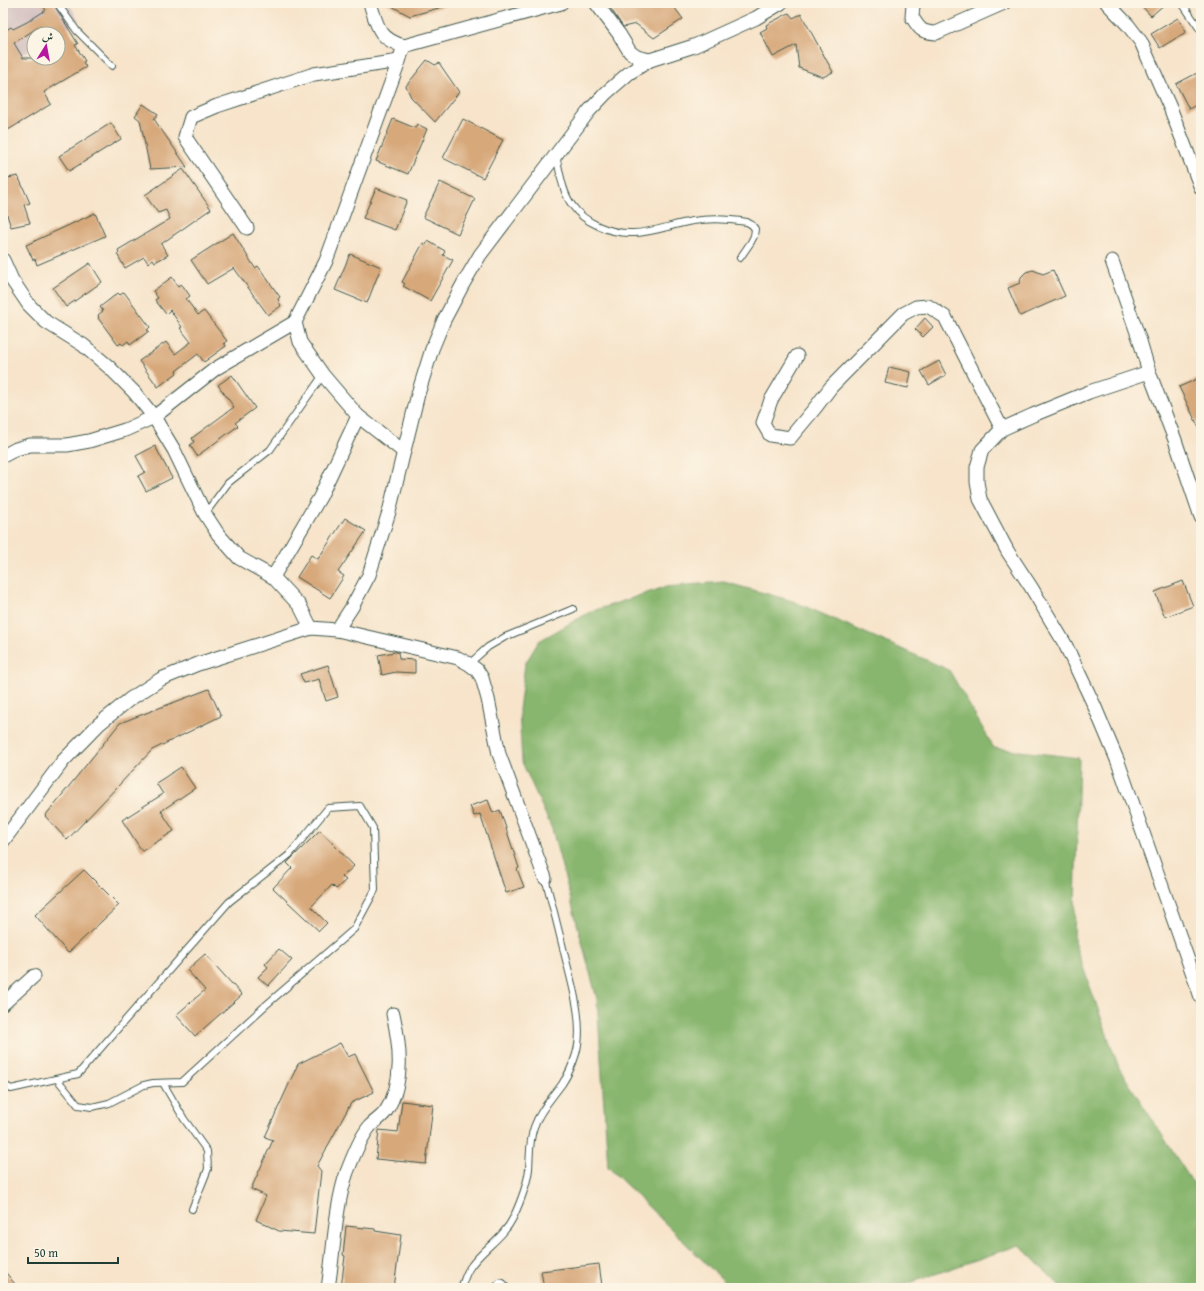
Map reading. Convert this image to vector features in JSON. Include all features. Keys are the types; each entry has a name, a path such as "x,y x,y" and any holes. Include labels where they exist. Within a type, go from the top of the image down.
{"street":[{"path":"370,3 382,35 393,44 404,46 561,3"},
{"path":"596,3 619,34 626,47 634,56 641,59 650,60"},
{"path":"337,630 352,607 368,575 389,512 418,394 432,349 456,296 480,255 556,154 594,107 606,93 629,73 650,60 694,46 756,18 781,3"},
{"path":"915,3 913,5 912,17 919,28 925,32 936,33 1004,3"},
{"path":"1107,3 1128,25 1141,42 1171,110 1201,188"},
{"path":"3,456 16,449 30,445 67,445 89,442 125,430 154,417 215,369 295,322 326,261 404,46"},
{"path":"626,47 629,73"},
{"path":"247,228 185,137 191,117 217,106 314,74 399,61"},
{"path":"3,260 12,280 29,305 46,322 83,345 110,368 134,392 154,417 174,450 205,514 218,534 239,558 272,577 300,606 311,628"},
{"path":"1112,261 1149,372 1175,440 1201,517"},
{"path":"797,356 771,400 763,423 770,435 790,438 831,387 903,314 916,307 928,306 945,317 1002,430"},
{"path":"295,322 300,342 323,375 358,416 403,451"},
{"path":"1149,372 1089,392 1033,415 1002,430 982,450 976,467 977,482 980,499 1008,552 1065,644 1094,705 1118,762 1201,997"},
{"path":"272,577 320,497 358,416"},
{"path":"3,841 63,761 99,724 130,699 161,679 198,664 311,628 337,630 458,658 477,670 482,678 488,699 499,754 545,878"},
{"path":"3,1004 34,976"},
{"path":"328,1288 343,1185 352,1159 365,1134 385,1112 390,1104 397,1081 399,1048 393,1014"}],"lane":[{"path":"57,3 77,31 112,66"},
{"path":"1182,3 1201,31"},
{"path":"556,154 566,195 572,205 593,224 609,229 633,233 693,221 712,219 747,222 755,229 754,236 740,258"},
{"path":"205,514 228,483 270,450 323,375"},
{"path":"469,664 488,647 505,637 573,608"},
{"path":"3,1084 11,1089 78,1074 229,902 289,855 328,808 360,806 373,828 375,890 354,929 197,1066 182,1082 153,1083 144,1085 109,1103 92,1107 78,1105 57,1079"},
{"path":"461,1288 470,1267 492,1245 512,1220 526,1184 529,1147 536,1122 543,1108 566,1077 576,1053 579,1036 574,993 545,878"},
{"path":"162,1083 184,1119 207,1151 208,1169 192,1208"}],"shaded area":[{"path":"3,3 69,3 79,21 66,29 66,26 26,26 26,53 3,66"}],"green space":[{"path":"724,582 793,601 949,670 994,748 1079,758 1074,942 1119,1068 1191,1180 1201,1191 1201,1288 1062,1288 1019,1245 895,1288 731,1288 608,1167 597,999 552,829 522,762 519,710 525,664 539,641 590,612 665,587"}],"building":[{"path":"41,3 53,3 78,44 75,45 85,61 83,62 86,67 44,92 51,104 3,133 3,32 11,27 13,29 46,10"},
{"path":"386,3 446,3 446,6 410,16"},
{"path":"607,3 671,3 683,19 654,38 636,24 623,27"},
{"path":"1139,3 1166,3 1151,16"},
{"path":"789,13 793,18 801,14 833,72 823,77 799,68 796,45 773,57 760,32 767,28 766,25"},
{"path":"1178,18 1186,32 1160,48 1151,34"},
{"path":"427,60 435,65 439,63 459,92 435,122 411,97 406,86"},
{"path":"1201,71 1201,102 1189,109 1176,84"},
{"path":"143,104 158,114 154,119 187,167 150,169 140,120 135,116"},
{"path":"393,119 415,128 417,124 427,129 408,174 376,161"},
{"path":"463,119 503,140 483,178 443,158"},
{"path":"111,123 121,139 69,171 59,156"},
{"path":"183,169 211,209 161,244 168,255 155,262 153,259 148,263 144,257 125,268 117,254 119,252 118,250 170,219 166,210 158,213 145,195"},
{"path":"18,176 30,203 24,205 30,223 11,227 7,215 3,215 3,179"},
{"path":"440,182 475,199 458,234 423,217"},
{"path":"376,188 407,200 395,230 363,218"},
{"path":"95,213 105,236 37,265 26,245"},
{"path":"233,233 255,268 258,266 280,297 278,299 281,306 268,315 234,268 207,284 191,260"},
{"path":"428,241 445,251 443,255 453,260 430,301 403,286 405,284 402,282 423,243 426,245"},
{"path":"350,254 381,267 367,303 335,290"},
{"path":"90,263 102,282 66,307 53,288"},
{"path":"1033,270 1043,274 1053,270 1065,296 1020,316 1008,288 1020,283 1021,277 1026,272"},
{"path":"172,277 178,286 181,284 190,296 186,299 198,315 204,311 227,341 224,343 226,346 204,362 198,354 176,371 177,373 158,387 139,361 166,342 175,354 191,342 180,328 182,327 170,310 166,314 155,300 158,298 153,291"},
{"path":"124,292 150,327 147,330 149,331 130,345 128,341 123,345 121,343 118,345 98,318 98,315 103,311 100,307 118,293 120,295"},
{"path":"925,318 933,327 923,337 915,329"},
{"path":"939,361 946,375 929,385 921,371"},
{"path":"889,367 911,372 908,388 885,383"},
{"path":"232,375 255,408 235,423 238,426 197,456 190,445 194,442 192,438 234,407 218,385"},
{"path":"1197,379 1201,387 1201,432 1179,387"},
{"path":"155,446 172,478 146,491 138,476 145,472 136,456"},
{"path":"345,518 366,531 338,572 344,576 330,598 297,577 311,555 318,559"},
{"path":"1183,581 1193,606 1165,617 1155,592"},
{"path":"398,652 399,659 415,660 415,673 396,672 382,675 378,655"},
{"path":"328,665 338,697 326,701 319,679 304,683 300,674"},
{"path":"209,689 221,716 152,750 67,840 45,816 120,723"},
{"path":"181,767 195,788 161,811 174,831 142,851 122,820 163,794 156,783"},
{"path":"488,800 493,813 500,810 519,868 517,869 524,887 506,893 480,814 474,816 470,806"},
{"path":"320,830 354,866 342,877 346,880 336,889 332,885 311,907 327,923 319,931 273,888 292,868 287,863"},
{"path":"84,870 119,905 68,953 35,915"},
{"path":"279,949 292,960 268,986 258,977 268,967 265,964"},
{"path":"205,954 242,995 195,1036 176,1015 205,990 187,970"},
{"path":"340,1043 348,1057 355,1054 374,1092 351,1103 317,1166 321,1171 314,1234 279,1231 256,1220 266,1196 251,1189 273,1140 265,1137 298,1064"},
{"path":"402,1101 433,1105 426,1164 376,1159 379,1130 398,1132"},
{"path":"346,1226 375,1229 375,1231 401,1235 394,1288 341,1288 345,1256 343,1255"},
{"path":"599,1264 602,1286 588,1288 544,1288 541,1271"},
{"path":"3,1269 18,1288 3,1288"}]}
